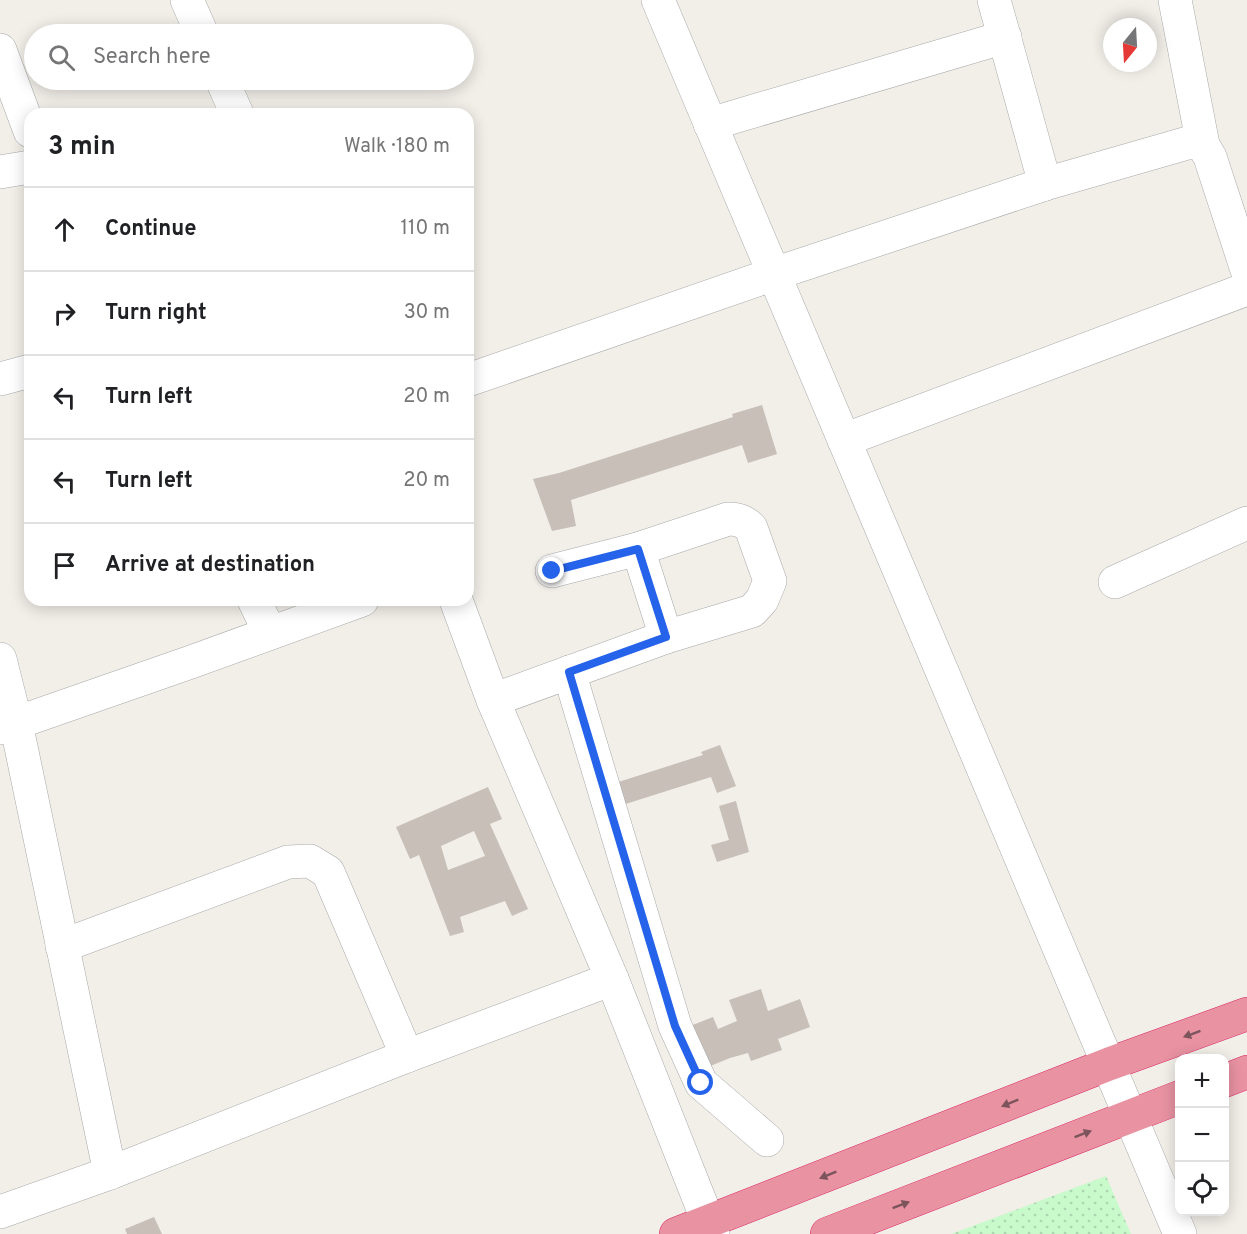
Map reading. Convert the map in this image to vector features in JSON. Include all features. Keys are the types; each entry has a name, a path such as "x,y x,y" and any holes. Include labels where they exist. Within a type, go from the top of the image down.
{"highway":[{"path":"676,1234 711,1228 1108,1064 1247,1014"},
{"path":"1229,1079 1247,1072"},
{"path":"827,1234 1175,1099"}],"street":[{"path":"187,0 198,24"},
{"path":"658,0 1180,1234"},
{"path":"994,0 1045,184"},
{"path":"1175,0 1203,145 1210,157 1247,270"},
{"path":"710,124 1005,37"},
{"path":"0,50 24,115"},
{"path":"226,90 234,108"},
{"path":"474,378 774,274 1045,184 1191,142 1203,145"},
{"path":"0,172 24,168"},
{"path":"844,440 1247,289"},
{"path":"0,379 24,373"},
{"path":"493,700 666,637 752,611 762,600 770,581 751,528 739,519 728,519 638,549 552,571"},
{"path":"1115,582 1247,522"},
{"path":"638,549 666,637"},
{"path":"257,606 270,633"},
{"path":"8,725 345,606"},
{"path":"458,606 493,700 612,979 711,1228"},
{"path":"0,659 8,725 62,946 110,1173"},
{"path":"569,672 675,1026 701,1083 767,1140"},
{"path":"62,946 288,862 310,861 328,872 407,1056"},
{"path":"0,1212 110,1173 407,1056 612,979"}],"green space":[{"path":"1106,1176 1131,1234 951,1234"}],"building":[{"path":"762,405 777,454 748,463 742,445 571,500 576,526 552,531 533,479 559,473 733,417 732,414"},
{"path":"720,745 736,786 717,793 711,777 616,807 609,785 703,755 701,752"},
{"path":"488,787 502,819 490,824 528,909 512,916 505,901 460,917 464,932 450,936 419,855 410,859 396,827","holes":["474,831 485,856 448,870 441,846"]},
{"path":"736,801 749,852 717,862 711,845 729,840 719,806"},
{"path":"761,989 768,1011 800,999 810,1027 778,1039 782,1050 751,1061 748,1053 703,1069 685,1028 713,1017 718,1029 737,1021 729,1000"},
{"path":"154,1217 162,1234 127,1234 125,1229"}],"route":[{"path":"552,571 638,549 666,637 569,672 675,1026 701,1083"}]}
